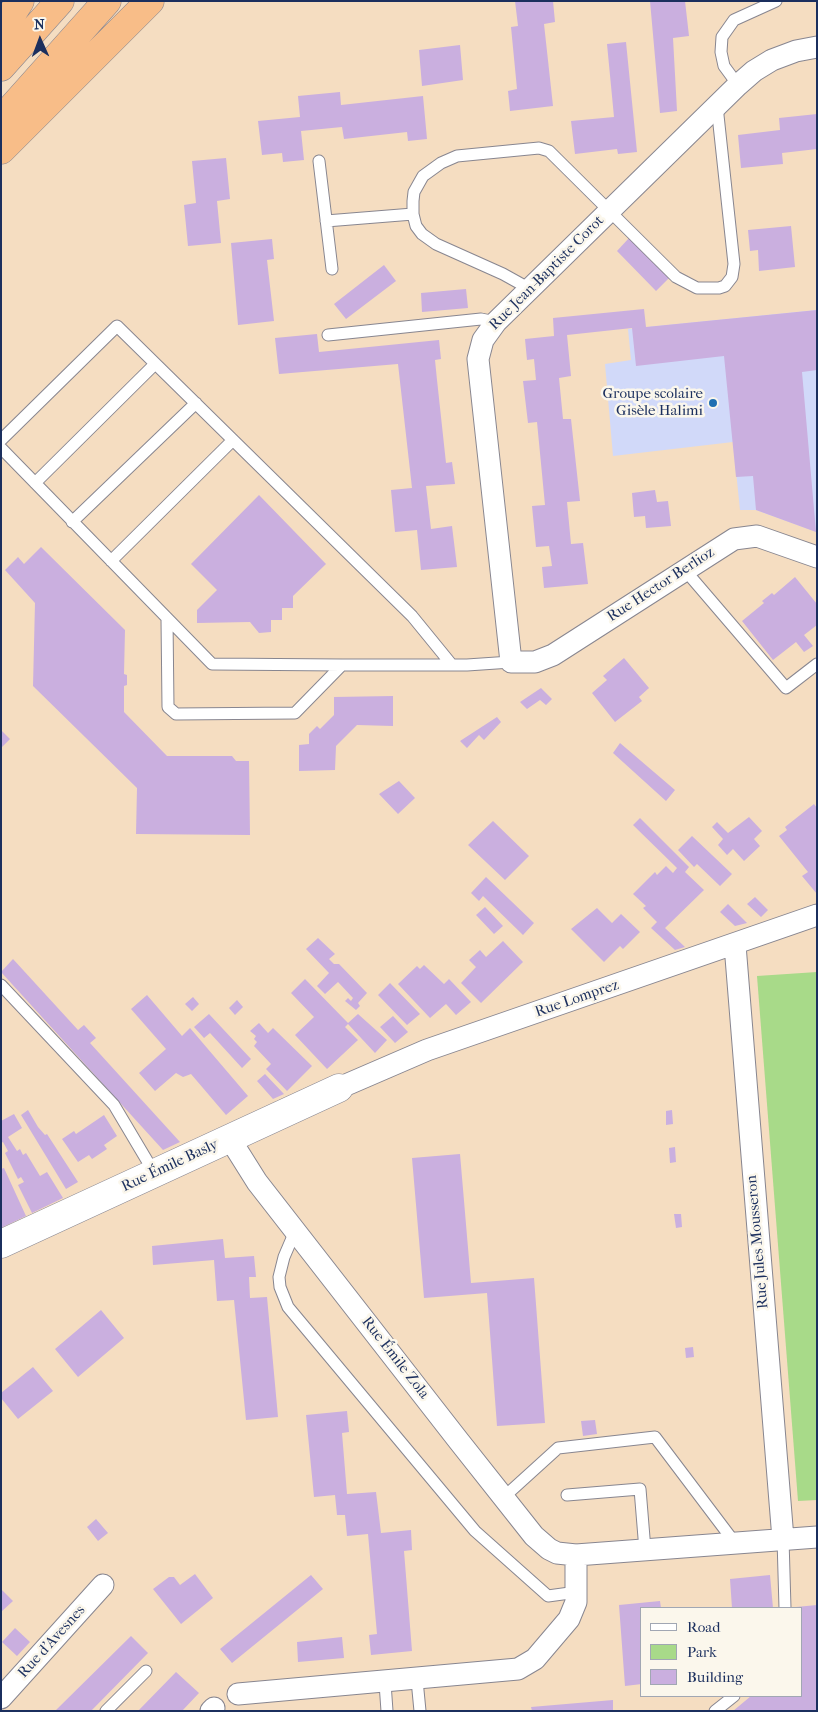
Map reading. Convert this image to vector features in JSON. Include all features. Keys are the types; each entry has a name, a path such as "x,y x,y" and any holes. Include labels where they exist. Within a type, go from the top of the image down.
{"highway":[{"path":"1,30 20,1"},
{"path":"1,67 60,1"},
{"path":"1,120 107,1"},
{"path":"1,150 150,1"}],"street":[{"name":"Rue Jean-Baptiste Corot","path":"511,662 478,359 483,340 496,322 738,85 754,71 772,60 796,50 817,47"},
{"name":"Rue Hector Berlioz","path":"511,662 535,662 553,655 730,541 745,536 762,537 817,557"},
{"name":"Rue Lomprez","path":"339,1088 427,1050 817,915"},
{"name":"Rue Jules Mousseron","path":"734,945 783,1539"},
{"name":"Rue Émile Basly","path":"1,1244 339,1088"},
{"name":"Rue Émile Zola","path":"230,1139 257,1182 296,1229 541,1544 557,1553 576,1555 817,1536"},
{"path":"238,1694 509,1672 526,1666 569,1619 577,1592 576,1555"},
{"name":"Rue d'Avesnes","path":"1,1698 103,1585"}],"lane":[{"path":"738,85 724,66 720,52 722,37 734,20 776,1"},
{"path":"530,289 428,239 416,226 413,214 414,192 417,183 423,176 441,162 466,155 539,148 556,156 609,212 683,282 697,288 713,289 729,282 734,264 717,106"},
{"path":"319,161 332,269"},
{"path":"326,221 413,214"},
{"path":"328,335 481,319 496,322"},
{"path":"1,440 117,326 412,616 452,665"},
{"path":"35,483 156,364"},
{"path":"72,522 196,403"},
{"path":"111,561 233,440"},
{"path":"1,448 212,664 452,665 511,662"},
{"path":"684,569 786,688 817,664"},
{"path":"167,619 168,707 176,714 295,713 342,665"},
{"path":"1,985 114,1105 155,1174"},
{"path":"296,1229 282,1262 279,1277 280,1287 288,1307 476,1531 548,1596 577,1592"},
{"path":"504,1497 558,1448 655,1437 735,1543"},
{"path":"567,1494 640,1489 645,1550"},
{"path":"783,1539 785,1607"},
{"path":"106,1711 146,1671"},
{"path":"417,1680 420,1711"},
{"path":"385,1683 387,1711"},
{"path":"715,1711 733,1697"}],"shaded area":[{"name":"Groupe scolaire Gisèle Halimi","path":"817,310 817,532 756,510 740,510 733,442 613,456 605,364 631,360 628,329"}],"green space":[{"path":"817,972 817,1500 798,1501 757,976"}],"building":[{"path":"515,1 553,1 555,22 544,24 553,106 510,111 508,91 517,89 511,27 518,26"},
{"path":"650,1 685,1 689,36 673,38 677,111 660,113"},
{"path":"626,42 637,152 618,154 617,149 575,154 571,121 614,117 607,44"},
{"path":"460,45 463,80 422,86 419,50"},
{"path":"340,92 341,105 423,96 427,139 408,141 407,132 344,139 342,127 301,131 304,160 283,162 282,153 262,155 258,121 300,117 298,96"},
{"path":"817,114 817,149 782,153 783,164 741,168 738,135 780,130 779,118"},
{"path":"226,158 230,199 217,201 221,243 188,246 184,205 196,203 192,161"},
{"path":"791,226 795,267 759,271 758,250 750,251 748,230"},
{"path":"629,238 669,278 656,291 617,251"},
{"path":"272,239 274,259 267,260 274,321 238,325 231,243"},
{"path":"384,265 396,281 346,319 334,304"},
{"path":"466,289 468,308 422,312 421,293"},
{"name":"Groupe scolaire Gisèle Halimi","path":"644,309 646,327 817,310 817,370 802,372 816,532 756,510 753,476 736,477 724,356 636,366 632,328 567,335 571,376 559,378 563,419 571,419 580,501 567,502 571,544 583,543 588,584 544,588 542,567 552,566 549,546 536,547 532,506 545,505 537,422 528,423 523,381 536,380 534,359 527,360 525,339 554,336 553,318"},
{"path":"317,334 319,352 439,340 441,359 435,360 446,463 452,462 455,484 426,486 431,529 452,526 457,567 421,570 417,530 395,532 391,490 412,488 398,364 279,374 275,338"},
{"path":"655,490 657,502 668,501 671,526 646,528 645,516 634,517 632,493"},
{"path":"259,495 326,564 293,596 293,608 282,608 282,620 271,620 271,632 259,633 250,622 197,623 197,610 217,590 191,564"},
{"path":"41,547 125,630 124,674 127,675 127,685 124,686 124,712 167,756 232,756 236,761 249,761 250,835 136,834 137,788 33,686 35,603 5,570 18,557 24,564"},
{"path":"795,577 817,604 817,625 804,635 813,646 804,652 796,642 773,660 742,621 764,603 762,601 772,593 774,595"},
{"path":"624,658 649,688 639,697 642,701 615,722 592,693 607,680 603,676"},
{"path":"541,688 552,699 546,705 540,700 527,709 520,702"},
{"path":"393,696 393,726 357,725 336,746 335,770 299,771 299,745 309,744 309,734 317,726 320,729 334,715 334,697"},
{"path":"497,717 501,722 484,740 479,735 467,748 460,741"},
{"path":"1,730 10,739 1,748"},
{"path":"620,743 675,790 666,801 613,753"},
{"path":"399,781 415,798 398,814 379,794"},
{"path":"814,804 817,808 817,894 802,876 808,872 779,836 787,830 785,827"},
{"path":"749,817 762,831 754,839 760,846 744,861 733,849 727,855 718,845 723,839 712,827 717,822 728,833"},
{"path":"640,818 689,867 685,872 704,890 665,928 685,947 675,950 651,928 657,922 643,908 646,906 633,894 655,872 657,875 666,866 673,873 677,868 633,825"},
{"path":"493,821 529,856 505,880 468,845"},
{"path":"692,836 732,874 720,886 697,864 694,867 678,850"},
{"path":"486,877 534,923 523,935 483,896 479,901 471,893"},
{"path":"755,897 768,910 761,917 747,904"},
{"path":"728,904 747,923 735,926 720,912"},
{"path":"485,907 503,926 494,934 476,915"},
{"path":"597,908 612,923 621,914 640,932 623,949 620,946 604,962 571,929"},
{"path":"318,938 335,954 329,959 334,964 339,964 367,993 358,1003 360,1006 356,1010 345,1001 348,998 351,1001 353,998 338,982 325,994 317,986 329,973 306,949"},
{"path":"503,941 523,962 481,1003 461,983 476,967 469,960 480,950 486,957"},
{"path":"13,959 78,1030 84,1025 96,1038 90,1043 180,1142 163,1150 1,972"},
{"path":"424,965 444,984 449,979 471,1002 456,1015 446,1004 430,1018 398,984 417,966 420,969"},
{"path":"305,979 348,1023 358,1014 387,1040 375,1053 348,1024 345,1027 358,1040 327,1069 295,1035 314,1017 291,993"},
{"path":"390,983 420,1014 407,1025 378,995"},
{"path":"147,995 182,1036 190,1028 248,1096 226,1115 191,1074 183,1077 176,1073 155,1091 139,1073 166,1049 131,1009"},
{"path":"193,997 199,1004 192,1011 185,1004"},
{"path":"237,1000 243,1007 235,1015 229,1008"},
{"path":"209,1014 251,1059 242,1068 210,1033 204,1038 194,1027"},
{"path":"393,1016 408,1032 395,1043 380,1027"},
{"path":"259,1023 268,1033 273,1028 312,1066 287,1091 266,1069 271,1064 254,1046 257,1042 254,1039 256,1036 250,1031"},
{"path":"265,1074 284,1094 273,1099 257,1081"},
{"path":"28,1110 38,1127 45,1135 47,1134 78,1182 66,1189 21,1115"},
{"path":"672,1110 673,1124 666,1125 666,1111"},
{"path":"14,1114 22,1128 8,1137 17,1151 20,1149 23,1155 26,1153 40,1176 47,1172 63,1198 32,1213 18,1185 24,1182 21,1177 18,1179 5,1153 8,1151 3,1142 1,1143 1,1121"},
{"path":"104,1115 117,1136 104,1145 107,1149 92,1159 89,1155 78,1162 62,1139 74,1131 76,1134"},
{"path":"675,1147 676,1162 670,1163 669,1148"},
{"path":"460,1154 471,1283 534,1278 545,1423 497,1426 487,1293 424,1298 412,1158"},
{"path":"4,1168 26,1216 1,1228 1,1169"},
{"path":"674,1214 681,1214 682,1227 676,1228"},
{"path":"223,1239 225,1258 254,1256 256,1277 249,1277 250,1298 267,1297 278,1417 246,1420 234,1300 217,1301 214,1260 153,1265 152,1246"},
{"path":"101,1310 124,1338 78,1377 55,1349"},
{"path":"693,1347 694,1357 686,1358 685,1348"},
{"path":"33,1367 53,1391 18,1419 1,1398 1,1393"},
{"path":"347,1411 349,1432 342,1433 347,1494 376,1492 381,1533 411,1530 412,1550 404,1551 412,1651 371,1655 369,1635 377,1634 368,1534 347,1536 345,1515 337,1515 335,1495 314,1497 306,1415"},
{"path":"595,1420 597,1434 583,1436 581,1421"},
{"path":"96,1519 108,1533 98,1541 87,1527"},
{"path":"195,1574 213,1598 181,1624 153,1589 169,1577 174,1577 180,1585"},
{"path":"311,1575 323,1589 232,1663 220,1649"},
{"path":"770,1575 773,1607 732,1607 730,1579"},
{"path":"1,1589 13,1601 1,1612"},
{"path":"660,1601 661,1607 640,1607 640,1684 625,1686 619,1605"},
{"path":"817,1605 817,1711 733,1711 750,1697 803,1697 803,1607 796,1607"},
{"path":"15,1628 30,1642 17,1656 2,1642"},
{"path":"131,1636 148,1653 91,1711 55,1711"},
{"path":"342,1637 344,1658 298,1662 297,1642"},
{"path":"176,1672 199,1693 182,1711 138,1711"},
{"path":"613,1700 613,1711 532,1711 531,1707"}],"place":[{"name":"Groupe scolaire Gisèle Halimi","path":"713,403"}]}
